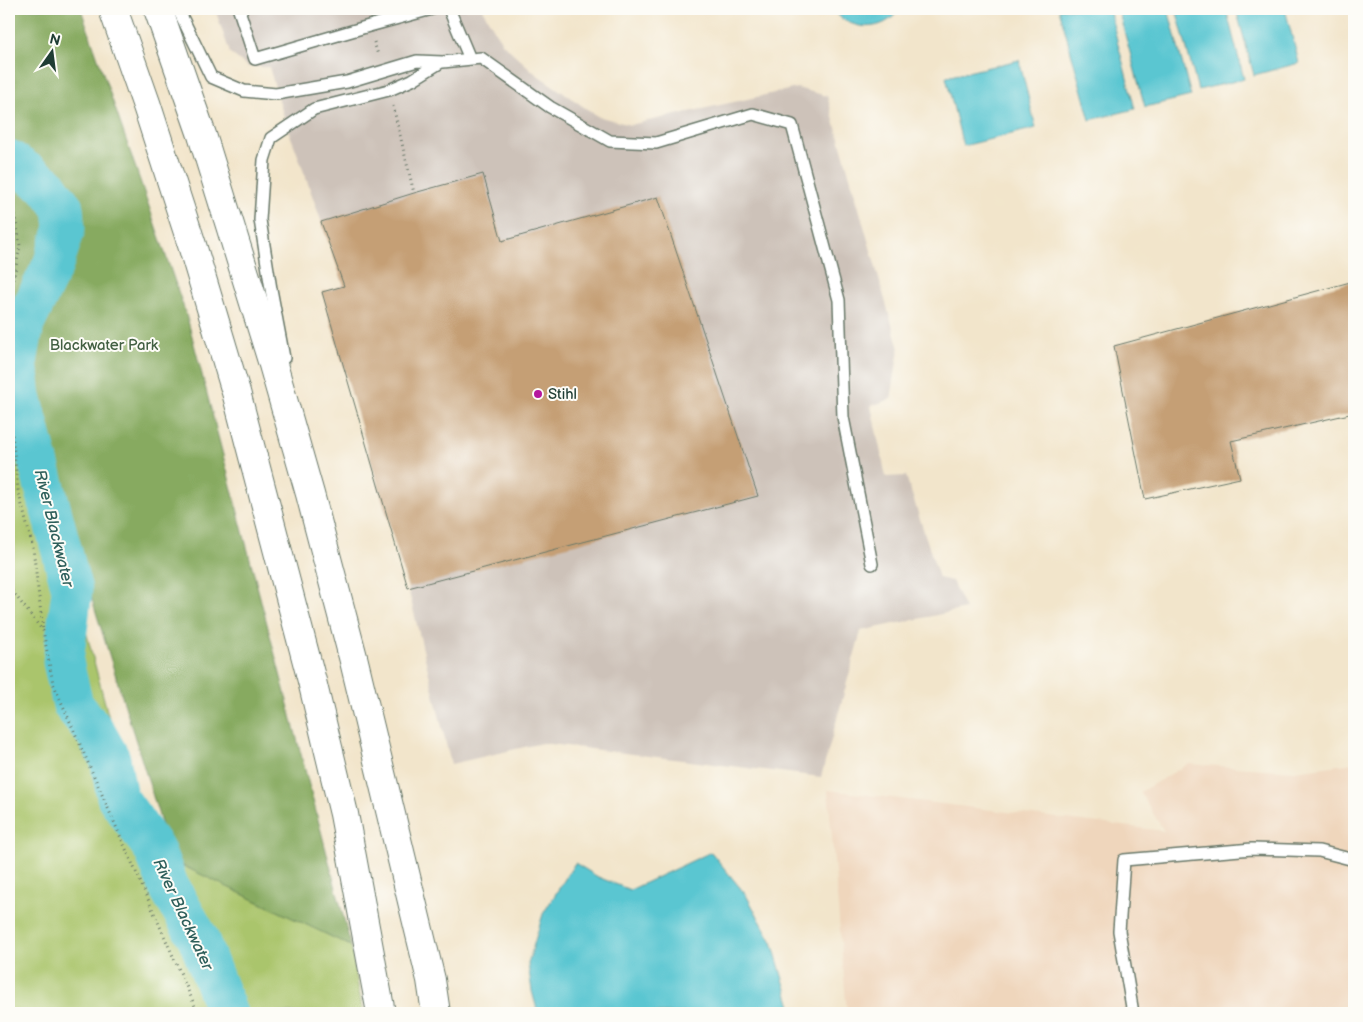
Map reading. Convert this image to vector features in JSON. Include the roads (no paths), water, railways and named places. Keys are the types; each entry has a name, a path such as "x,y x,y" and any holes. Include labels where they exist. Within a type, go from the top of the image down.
{"main road":[{"path":"113,9 192,245 236,392 312,681 344,814 381,1013"},
{"path":"158,9 202,134 272,361 310,494 353,657 431,980 436,1013"}],"lane":[{"path":"178,9 211,77 244,91 276,94 347,82 416,61 443,62 481,58 550,108 610,141 656,143 753,114 792,125 839,300 843,417 872,564"},
{"path":"240,9 255,59 432,9"},
{"path":"449,9 470,59"},
{"path":"310,494 271,289 260,220 264,160 271,138 314,109 389,90 412,80 443,62"},
{"path":"1133,1013 1119,931 1124,860 1252,848 1319,851 1354,860"}],"water":[{"path":"832,9 900,9 885,23 866,27 847,22"},
{"path":"1059,9 1109,9 1135,109 1090,120"},
{"path":"1118,9 1168,9 1191,96 1145,107"},
{"path":"1176,9 1226,9 1244,79 1198,90"},
{"path":"1236,9 1285,9 1299,63 1254,75"},
{"path":"1019,60 1036,128 963,146 946,77"},
{"path":"711,852 746,895 772,942 793,1013 538,1013 528,964 543,914 575,863 598,877 630,890"}],"waterway":[{"name":"River Blackwater","path":"9,160 47,186 63,208 65,228 53,265 24,324 17,362 21,397 72,590 63,662 73,705 95,732 110,759 117,797 154,849 169,887 198,938 227,1013"}],"place":[{"name":"Stihl","path":"538,394"}],"park label":[{"name":"Blackwater Park","path":"104,345"}]}
